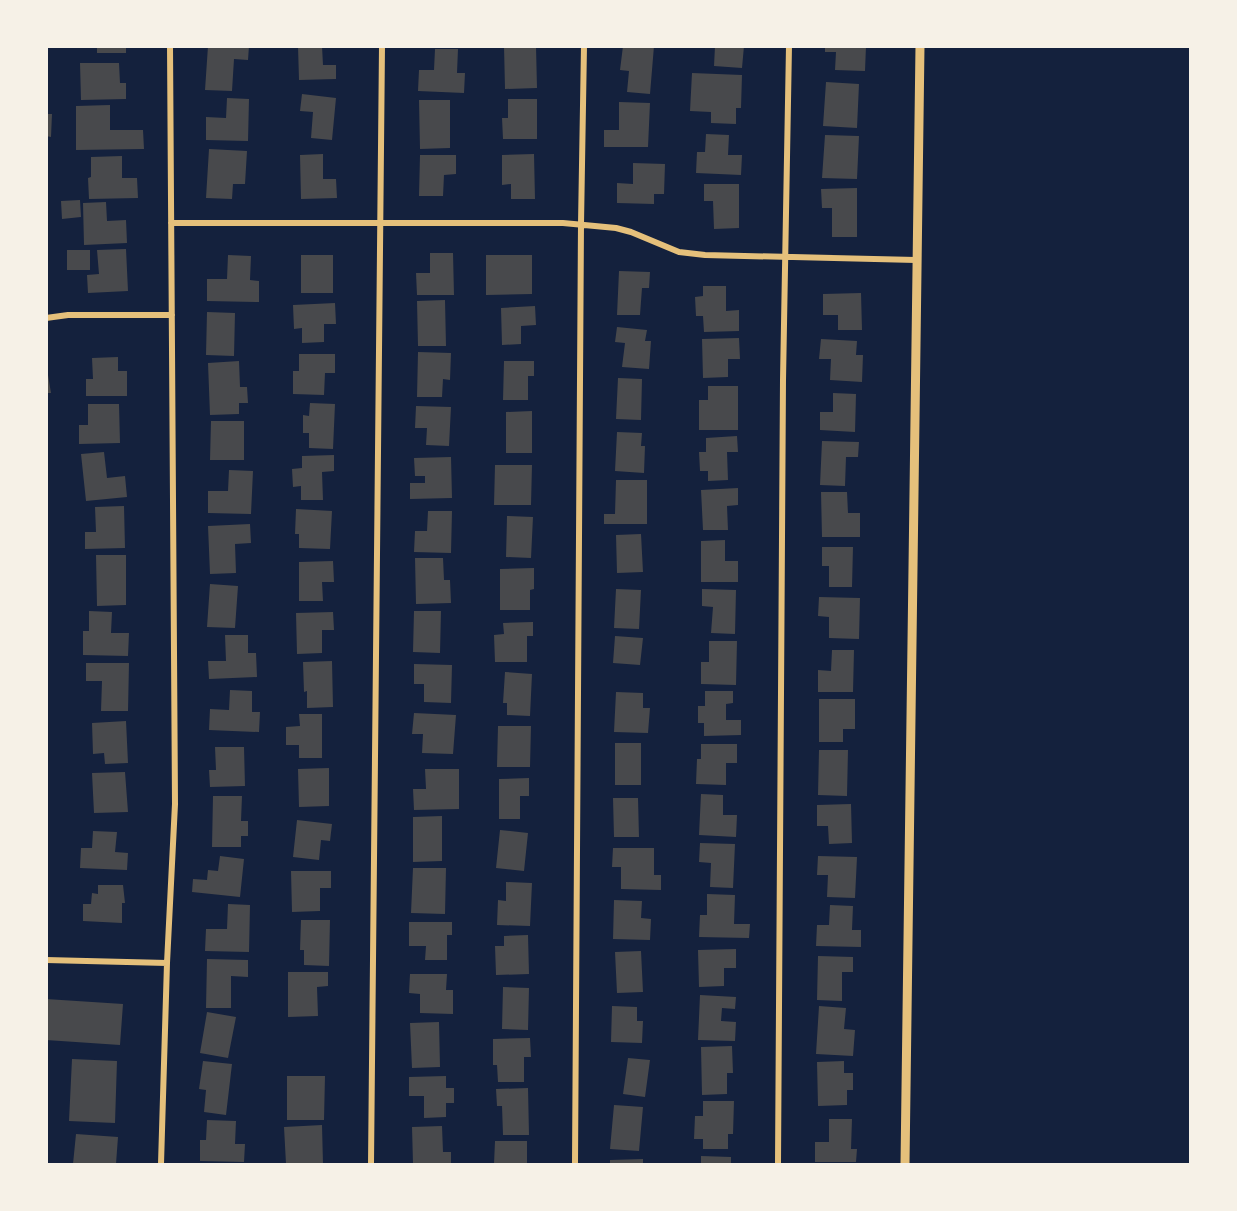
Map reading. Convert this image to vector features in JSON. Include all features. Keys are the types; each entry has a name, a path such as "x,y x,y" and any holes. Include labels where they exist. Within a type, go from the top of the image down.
{"street":[{"path":"161,1164 167,963 175,804 170,46"},
{"path":"371,1164 382,46"},
{"path":"575,1164 584,46"},
{"path":"778,1164 783,380 789,46"},
{"path":"905,1164 920,46"},
{"path":"171,223 581,224 632,232 679,252 705,255 916,260"},
{"path":"46,318 68,315 172,315"},
{"path":"46,960 167,963"}],"building":[{"path":"97,46 126,46 126,53 97,53"},
{"path":"208,46 249,46 248,60 234,59 232,91 205,90"},
{"path":"298,46 322,46 323,65 336,65 336,79 299,80"},
{"path":"504,46 536,46 537,88 505,89"},
{"path":"623,46 654,46 650,94 627,92 629,71 620,70"},
{"path":"715,46 744,46 742,68 714,66"},
{"path":"825,46 866,46 865,71 835,70 836,52 825,52"},
{"path":"435,49 458,49 457,73 465,73 464,93 418,91 419,70 434,70"},
{"path":"80,63 119,63 120,83 126,83 126,99 81,100"},
{"path":"692,73 742,75 741,108 736,108 736,124 711,123 711,112 690,111"},
{"path":"826,82 859,84 857,128 823,126"},
{"path":"302,94 336,98 332,140 311,138 313,112 300,111"},
{"path":"227,98 249,99 248,141 206,140 206,117 226,118"},
{"path":"508,99 537,99 537,139 503,139 502,118 508,118"},
{"path":"419,100 450,100 450,148 420,149"},
{"path":"619,102 650,103 648,147 604,147 604,130 619,130"},
{"path":"110,105 110,130 143,130 144,149 76,150 76,106"},
{"path":"46,114 52,114 51,137 46,136"},
{"path":"706,134 729,135 728,155 742,155 741,175 696,173 697,152 705,152"},
{"path":"825,135 859,136 857,179 822,178"},
{"path":"209,149 247,151 245,184 233,184 232,199 206,198"},
{"path":"323,154 323,179 336,179 337,198 301,199 300,155"},
{"path":"534,154 535,199 511,199 511,184 502,185 502,155"},
{"path":"420,155 456,155 456,174 444,175 443,196 419,196"},
{"path":"122,156 122,178 137,178 138,198 89,199 88,178 91,177 91,157"},
{"path":"633,163 665,164 664,194 654,194 654,204 617,203 617,183 633,184"},
{"path":"704,184 739,184 739,228 714,229 713,201 704,201"},
{"path":"857,188 857,237 832,237 832,208 822,208 821,189"},
{"path":"80,200 81,217 62,219 61,201"},
{"path":"106,202 107,221 126,220 127,243 84,245 83,203"},
{"path":"126,249 128,291 88,293 87,275 99,274 97,250"},
{"path":"67,250 90,250 90,270 67,270"},
{"path":"430,253 453,253 454,295 417,295 416,273 430,273"},
{"path":"228,255 251,256 250,280 259,281 259,302 207,301 207,279 227,279"},
{"path":"301,255 333,255 333,293 301,293"},
{"path":"486,255 532,255 532,294 486,295"},
{"path":"619,271 650,272 649,288 642,288 640,315 617,315"},
{"path":"703,286 726,286 726,311 739,310 739,331 704,332 703,316 696,316 695,297 703,296"},
{"path":"861,293 862,330 838,330 838,315 823,315 823,294"},
{"path":"445,300 446,346 418,346 417,301"},
{"path":"335,303 336,324 324,324 324,342 302,343 302,328 294,329 293,305"},
{"path":"535,306 536,325 521,326 521,344 502,345 501,308"},
{"path":"207,312 235,313 234,356 206,355"},
{"path":"617,327 647,330 645,341 651,341 649,369 622,367 625,343 615,342"},
{"path":"739,338 740,359 728,359 728,377 703,378 702,339"},
{"path":"821,339 857,341 856,355 863,355 862,382 830,380 831,359 819,359"},
{"path":"418,352 451,353 450,380 443,379 442,397 417,397"},
{"path":"299,354 335,354 335,373 325,373 324,395 293,394 293,371 299,371"},
{"path":"118,357 118,371 127,371 127,396 86,396 86,379 93,379 92,358"},
{"path":"239,361 240,387 247,387 248,403 239,403 239,414 210,415 208,363"},
{"path":"504,361 534,361 534,376 528,376 528,400 503,400"},
{"path":"46,363 51,393 46,393"},
{"path":"618,378 642,379 641,420 616,419"},
{"path":"708,386 738,386 738,430 699,430 699,400 708,400"},
{"path":"833,393 856,394 855,432 820,430 820,412 833,412"},
{"path":"310,403 335,404 333,449 309,448 309,433 303,433 303,415 309,416"},
{"path":"88,404 119,404 120,443 79,444 79,425 88,425"},
{"path":"416,406 451,407 449,446 426,445 427,428 415,428"},
{"path":"532,411 532,453 506,453 506,412"},
{"path":"211,421 244,421 244,460 210,460"},
{"path":"617,432 642,433 641,446 645,446 644,473 615,471"},
{"path":"737,436 738,452 727,452 728,480 708,481 708,471 700,471 699,452 706,452 706,438"},
{"path":"822,441 859,442 858,457 846,457 845,486 820,485"},
{"path":"104,452 107,478 125,476 127,497 86,501 81,454"},
{"path":"334,455 334,471 322,472 323,500 301,500 301,486 293,487 292,469 302,468 302,456"},
{"path":"451,457 452,498 410,499 410,483 425,483 425,476 415,476 414,458"},
{"path":"495,465 532,465 531,505 494,505"},
{"path":"229,470 253,471 251,514 208,513 208,491 228,491"},
{"path":"616,480 647,480 647,524 604,524 604,514 615,514"},
{"path":"738,488 738,505 727,506 728,530 703,530 701,490"},
{"path":"821,492 847,492 848,513 860,513 860,537 822,537"},
{"path":"124,506 125,548 85,549 85,532 96,532 95,507"},
{"path":"296,509 332,511 330,549 299,548 299,534 295,534"},
{"path":"428,511 452,511 451,553 414,552 415,531 427,531"},
{"path":"507,516 533,517 531,558 506,557"},
{"path":"250,524 251,543 235,544 236,573 210,574 208,526"},
{"path":"641,534 643,572 617,573 616,535"},
{"path":"725,540 725,561 738,561 738,582 701,582 701,541"},
{"path":"822,547 853,547 852,587 829,587 829,566 822,566"},
{"path":"96,555 126,555 126,605 97,606"},
{"path":"415,558 443,558 444,580 450,580 451,603 416,604"},
{"path":"333,561 334,582 322,582 323,601 299,601 299,562"},
{"path":"534,568 534,589 530,590 530,610 500,610 500,569"},
{"path":"210,584 238,586 235,628 207,627"},
{"path":"616,589 641,590 639,629 614,628"},
{"path":"702,589 736,590 735,634 711,633 713,607 702,606"},
{"path":"819,597 860,598 859,639 829,638 829,617 818,616"},
{"path":"89,611 112,612 111,633 129,633 128,656 83,655 83,631 89,631"},
{"path":"414,611 441,611 440,653 413,652"},
{"path":"333,612 334,630 322,630 322,653 297,654 296,613"},
{"path":"533,622 533,636 527,636 527,662 495,662 494,635 504,634 503,623"},
{"path":"225,635 248,635 248,653 256,653 257,677 209,679 208,661 226,661"},
{"path":"615,636 643,638 640,665 613,663"},
{"path":"709,641 737,641 736,685 701,684 701,662 709,662"},
{"path":"832,650 854,650 853,692 818,692 818,670 831,671"},
{"path":"332,661 333,707 307,708 303,662"},
{"path":"86,663 129,663 128,711 101,711 102,681 86,681"},
{"path":"414,664 452,665 451,703 424,702 424,684 414,684"},
{"path":"505,672 532,674 530,716 507,715 507,703 503,703"},
{"path":"230,690 252,691 252,712 260,712 259,732 209,730 210,709 229,710"},
{"path":"705,691 733,691 733,703 726,704 726,720 741,720 741,735 704,736 704,723 698,723 698,706 705,706"},
{"path":"616,692 643,693 643,708 650,708 648,733 614,732"},
{"path":"819,699 855,699 855,729 843,729 843,742 819,742"},
{"path":"414,713 456,715 453,754 422,753 423,734 412,734"},
{"path":"299,714 322,714 322,758 299,758 299,745 286,745 286,727 300,726"},
{"path":"126,721 128,763 105,764 104,753 93,754 92,723"},
{"path":"498,726 531,726 530,767 497,767"},
{"path":"615,743 641,743 641,785 615,785"},
{"path":"701,744 737,744 737,763 726,763 726,785 696,784 697,759 701,759"},
{"path":"215,747 244,747 245,786 210,787 209,770 216,770"},
{"path":"819,750 848,750 847,796 818,795"},
{"path":"329,768 329,806 299,807 298,769"},
{"path":"425,769 459,769 459,809 414,810 413,789 426,789"},
{"path":"125,772 128,812 94,813 92,773"},
{"path":"529,778 529,796 520,796 520,819 499,819 499,779"},
{"path":"701,794 723,795 723,815 737,815 736,837 699,835"},
{"path":"213,796 242,796 241,821 248,821 248,836 241,836 241,847 212,847"},
{"path":"613,798 638,798 639,837 614,837"},
{"path":"851,804 852,843 829,844 828,826 817,826 817,805"},
{"path":"442,816 442,861 413,862 413,817"},
{"path":"297,820 332,824 330,841 321,840 319,860 293,857"},
{"path":"500,830 528,833 524,871 496,868"},
{"path":"93,831 117,832 115,852 128,853 127,870 80,868 81,848 92,848"},
{"path":"700,843 735,844 733,888 710,887 711,863 699,862"},
{"path":"613,848 654,848 654,875 661,875 661,890 621,889 621,867 612,867"},
{"path":"220,856 244,859 240,897 192,892 193,879 207,880 208,870 218,871"},
{"path":"818,856 857,857 855,898 827,897 828,875 817,875"},
{"path":"413,868 446,868 445,914 411,913"},
{"path":"291,871 331,871 331,888 320,888 320,911 292,912"},
{"path":"506,882 532,883 530,926 497,925 498,900 506,901"},
{"path":"98,885 123,885 125,903 122,903 122,923 83,921 83,904 91,904 92,893 98,894"},
{"path":"707,894 735,895 734,924 750,924 749,938 699,937 700,915 707,915"},
{"path":"614,900 642,901 641,918 651,919 650,940 613,939"},
{"path":"228,904 250,905 249,952 205,951 206,929 227,929"},
{"path":"830,905 853,906 852,930 861,930 861,947 816,946 817,925 829,925"},
{"path":"301,920 330,920 329,966 304,965 304,950 300,950"},
{"path":"409,922 452,922 452,935 447,935 447,960 425,960 426,946 409,946"},
{"path":"528,935 529,974 496,975 495,946 504,946 504,936"},
{"path":"736,949 736,968 724,968 724,986 699,987 698,950"},
{"path":"641,951 643,992 617,993 615,952"},
{"path":"818,956 853,957 853,972 842,972 842,1001 817,1000"},
{"path":"207,959 248,960 248,977 231,976 231,1008 206,1008"},
{"path":"288,972 328,972 328,986 317,987 318,1016 288,1017"},
{"path":"410,974 447,974 446,990 453,990 453,1014 420,1013 420,994 409,993"},
{"path":"503,987 529,988 528,1030 502,1029"},
{"path":"700,995 736,997 735,1009 722,1008 721,1021 736,1022 735,1041 698,1040"},
{"path":"46,999 123,1004 120,1045 46,1040"},
{"path":"612,1006 637,1007 637,1021 643,1021 642,1043 611,1042"},
{"path":"819,1006 846,1008 844,1029 855,1030 853,1056 816,1054"},
{"path":"207,1012 236,1017 228,1058 200,1053"},
{"path":"439,1022 440,1067 412,1068 410,1023"},
{"path":"530,1038 531,1057 524,1057 524,1082 498,1082 497,1065 493,1065 493,1039"},
{"path":"732,1046 733,1073 727,1073 727,1094 702,1095 701,1047"},
{"path":"628,1058 650,1060 645,1097 623,1094"},
{"path":"72,1059 117,1061 115,1123 69,1121"},
{"path":"203,1061 232,1064 226,1115 204,1112 206,1090 199,1089"},
{"path":"844,1061 844,1073 853,1073 853,1090 847,1090 847,1105 818,1106 817,1062"},
{"path":"287,1076 325,1076 324,1120 287,1120"},
{"path":"446,1076 446,1088 454,1088 454,1103 446,1103 446,1117 424,1118 424,1096 409,1096 409,1077"},
{"path":"528,1088 529,1135 503,1135 502,1106 497,1106 496,1089"},
{"path":"703,1101 734,1101 733,1134 728,1134 728,1149 703,1149 703,1139 694,1139 695,1116 703,1116"},
{"path":"614,1105 643,1107 639,1151 610,1149"},
{"path":"829,1119 852,1119 851,1149 857,1149 856,1162 815,1162 815,1142 829,1142"},
{"path":"207,1120 236,1121 235,1144 245,1144 244,1162 200,1161 200,1140 206,1140"},
{"path":"322,1125 323,1164 286,1164 284,1127"},
{"path":"442,1126 443,1152 451,1152 451,1164 413,1164 412,1127"},
{"path":"76,1134 118,1137 116,1164 73,1164"},
{"path":"495,1141 527,1141 527,1164 494,1164"},
{"path":"701,1156 731,1157 731,1164 701,1164"},
{"path":"643,1159 643,1164 610,1164 610,1160"}]}
